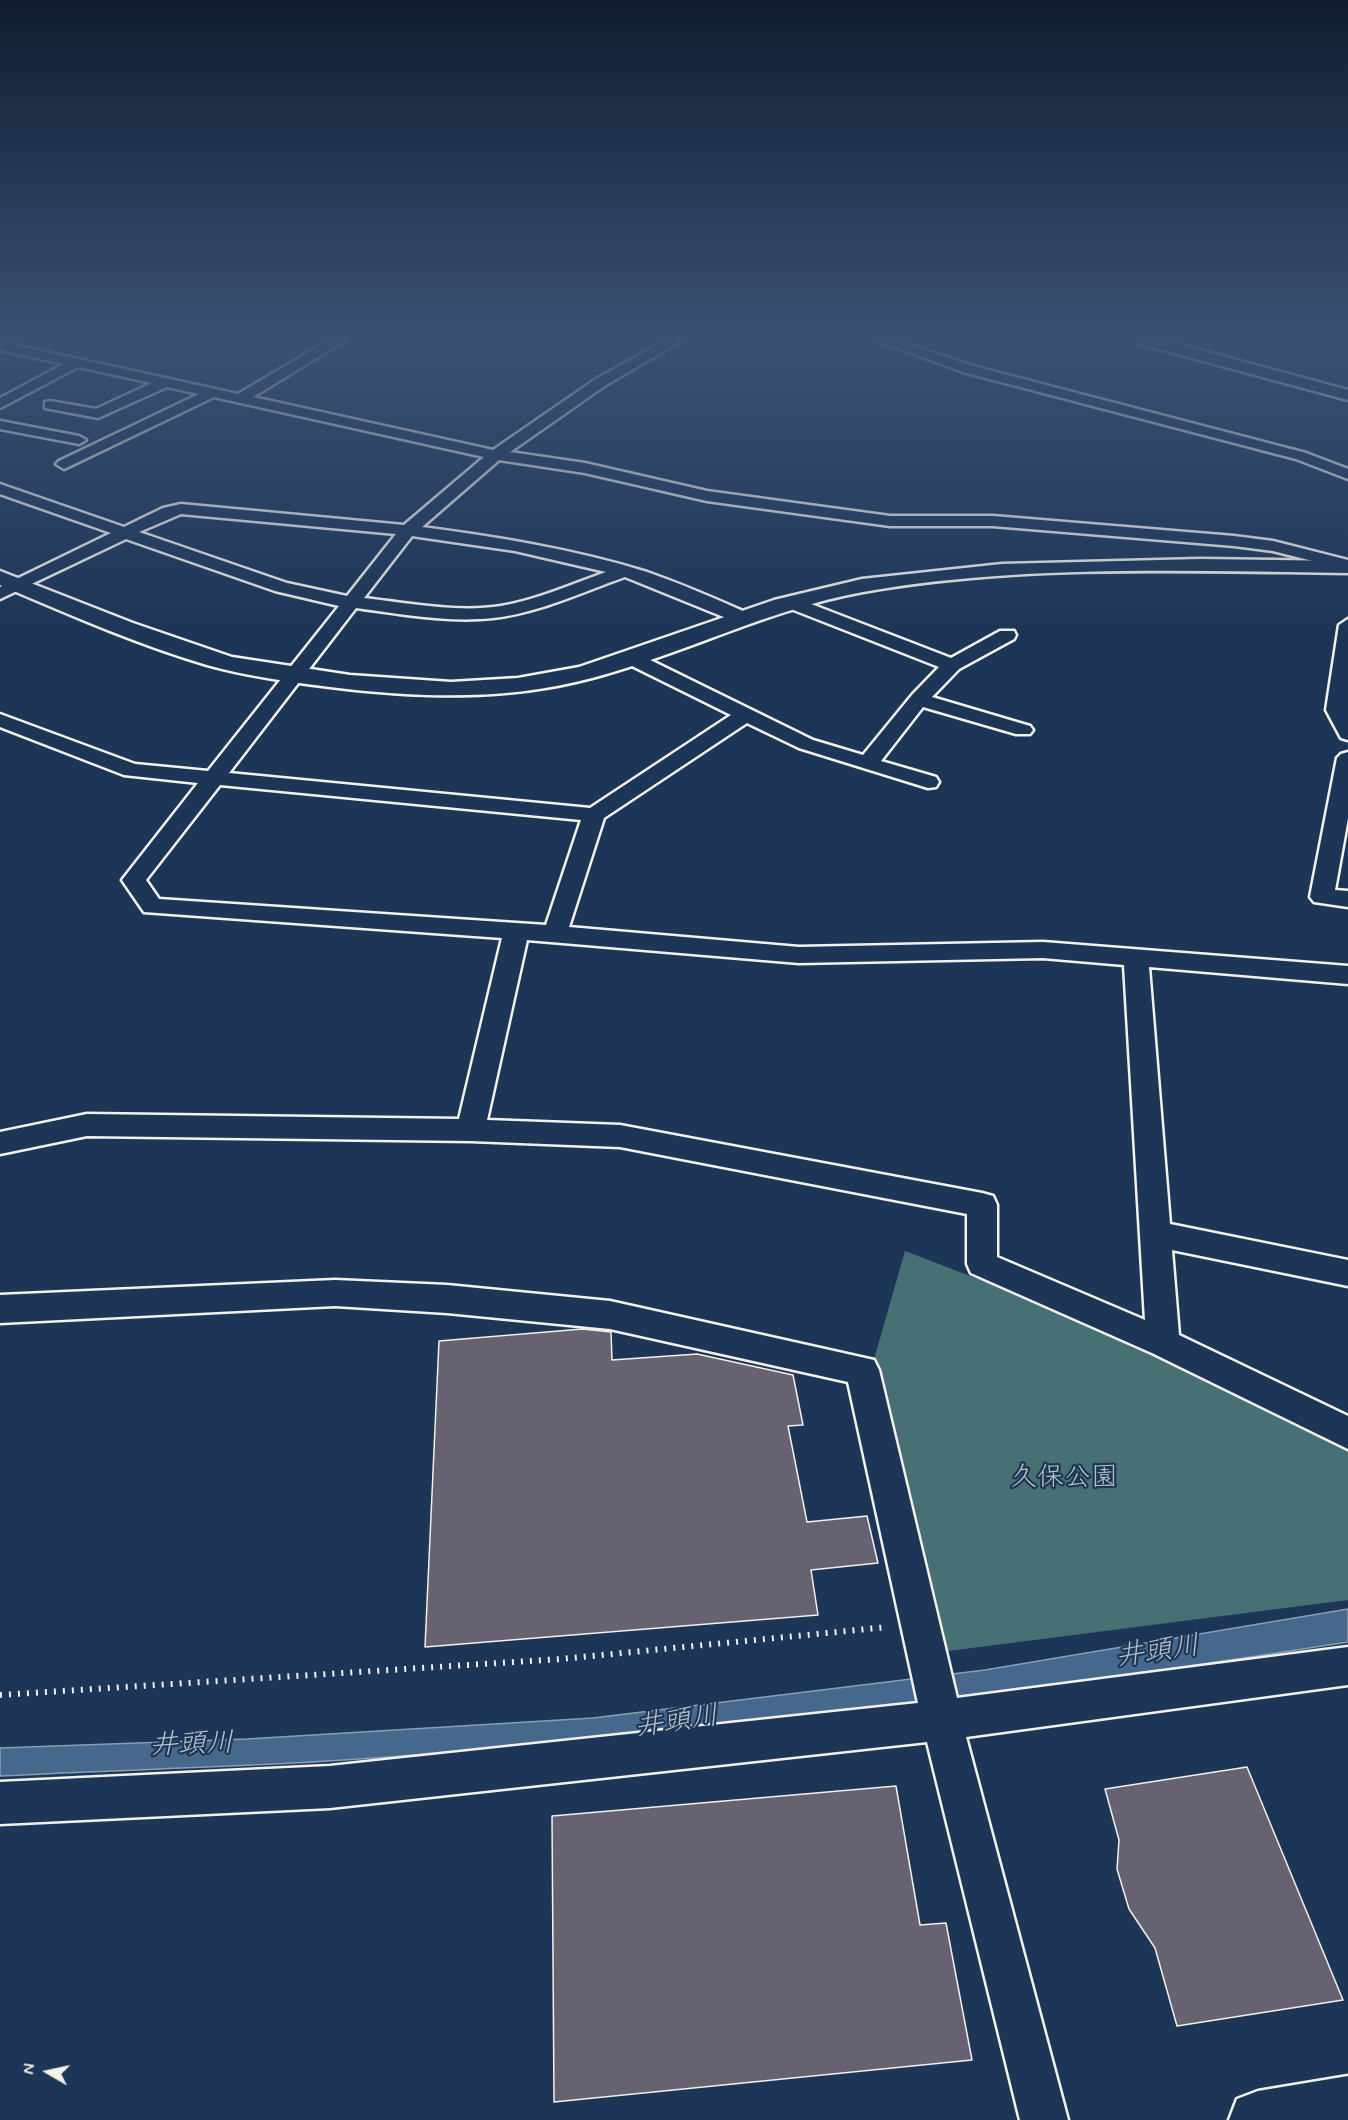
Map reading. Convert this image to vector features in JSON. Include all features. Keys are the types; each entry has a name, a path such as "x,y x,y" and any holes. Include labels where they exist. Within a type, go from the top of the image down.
{"street":[{"path":"64,464 114,440"},
{"path":"427,440 496,455 585,468 707,496 890,521 993,521 1234,541 1273,546 1348,566"},
{"path":"518,440 496,455 407,531 211,779 134,879 152,906 555,934 799,956 1043,950 1348,975"},
{"path":"1240,440 1301,456 1348,474"},
{"path":"0,489 307,595 351,603 456,613 501,611 547,599 624,571"},
{"path":"6,586 169,511 181,509 407,531 517,547 624,571 743,618"},
{"path":"6,586 200,655 239,666 379,686 465,690 546,682 633,659 743,618 848,588 1029,567 1124,564 1348,566"},
{"path":"792,603 952,665"},
{"path":"1348,625 1336,710 1348,734"},
{"path":"868,763 920,699 952,665 1006,635"},
{"path":"633,659 806,744 928,782"},
{"path":"920,699 1023,730"},
{"path":"555,934 594,815 747,714"},
{"path":"0,720 132,770 594,815"},
{"path":"0,736 25,731"},
{"path":"1348,758 1322,897 1348,899"},
{"path":"471,1130 516,933"},
{"path":"1136,957 1164,1343"},
{"path":"0,1143 87,1125 471,1130 620,1136 982,1205 982,1264 1164,1343 1348,1432"},
{"path":"1157,1234 1348,1273"},
{"path":"0,1309 335,1293 447,1299 610,1315 862,1370 942,1720 1044,2120"},
{"path":"0,1803 330,1787 942,1720 1348,1666"},
{"path":"1258,2120 1348,2105"}],"path":[{"path":"0,1695 561,1659 898,1626"}],"green space":[{"name":"久保公園","path":"905,1251 1314,1408 1348,1426 1348,1600 948,1651 873,1363"}],"water":[{"name":"井頭川","path":"1348,1609 1348,1642 1109,1678 869,1709 629,1736 388,1757 0,1776 0,1748 247,1739 593,1718 985,1670"}],"building":[{"path":"582,1329 611,1332 612,1360 697,1354 793,1375 803,1425 788,1426 807,1522 867,1516 878,1563 811,1570 818,1615 425,1647 439,1341"},
{"path":"1247,1767 1343,2000 1177,2026 1155,1948 1129,1909 1117,1869 1119,1840 1105,1789"},
{"path":"896,1786 920,1925 946,1923 972,2060 554,2102 552,1816"}]}
